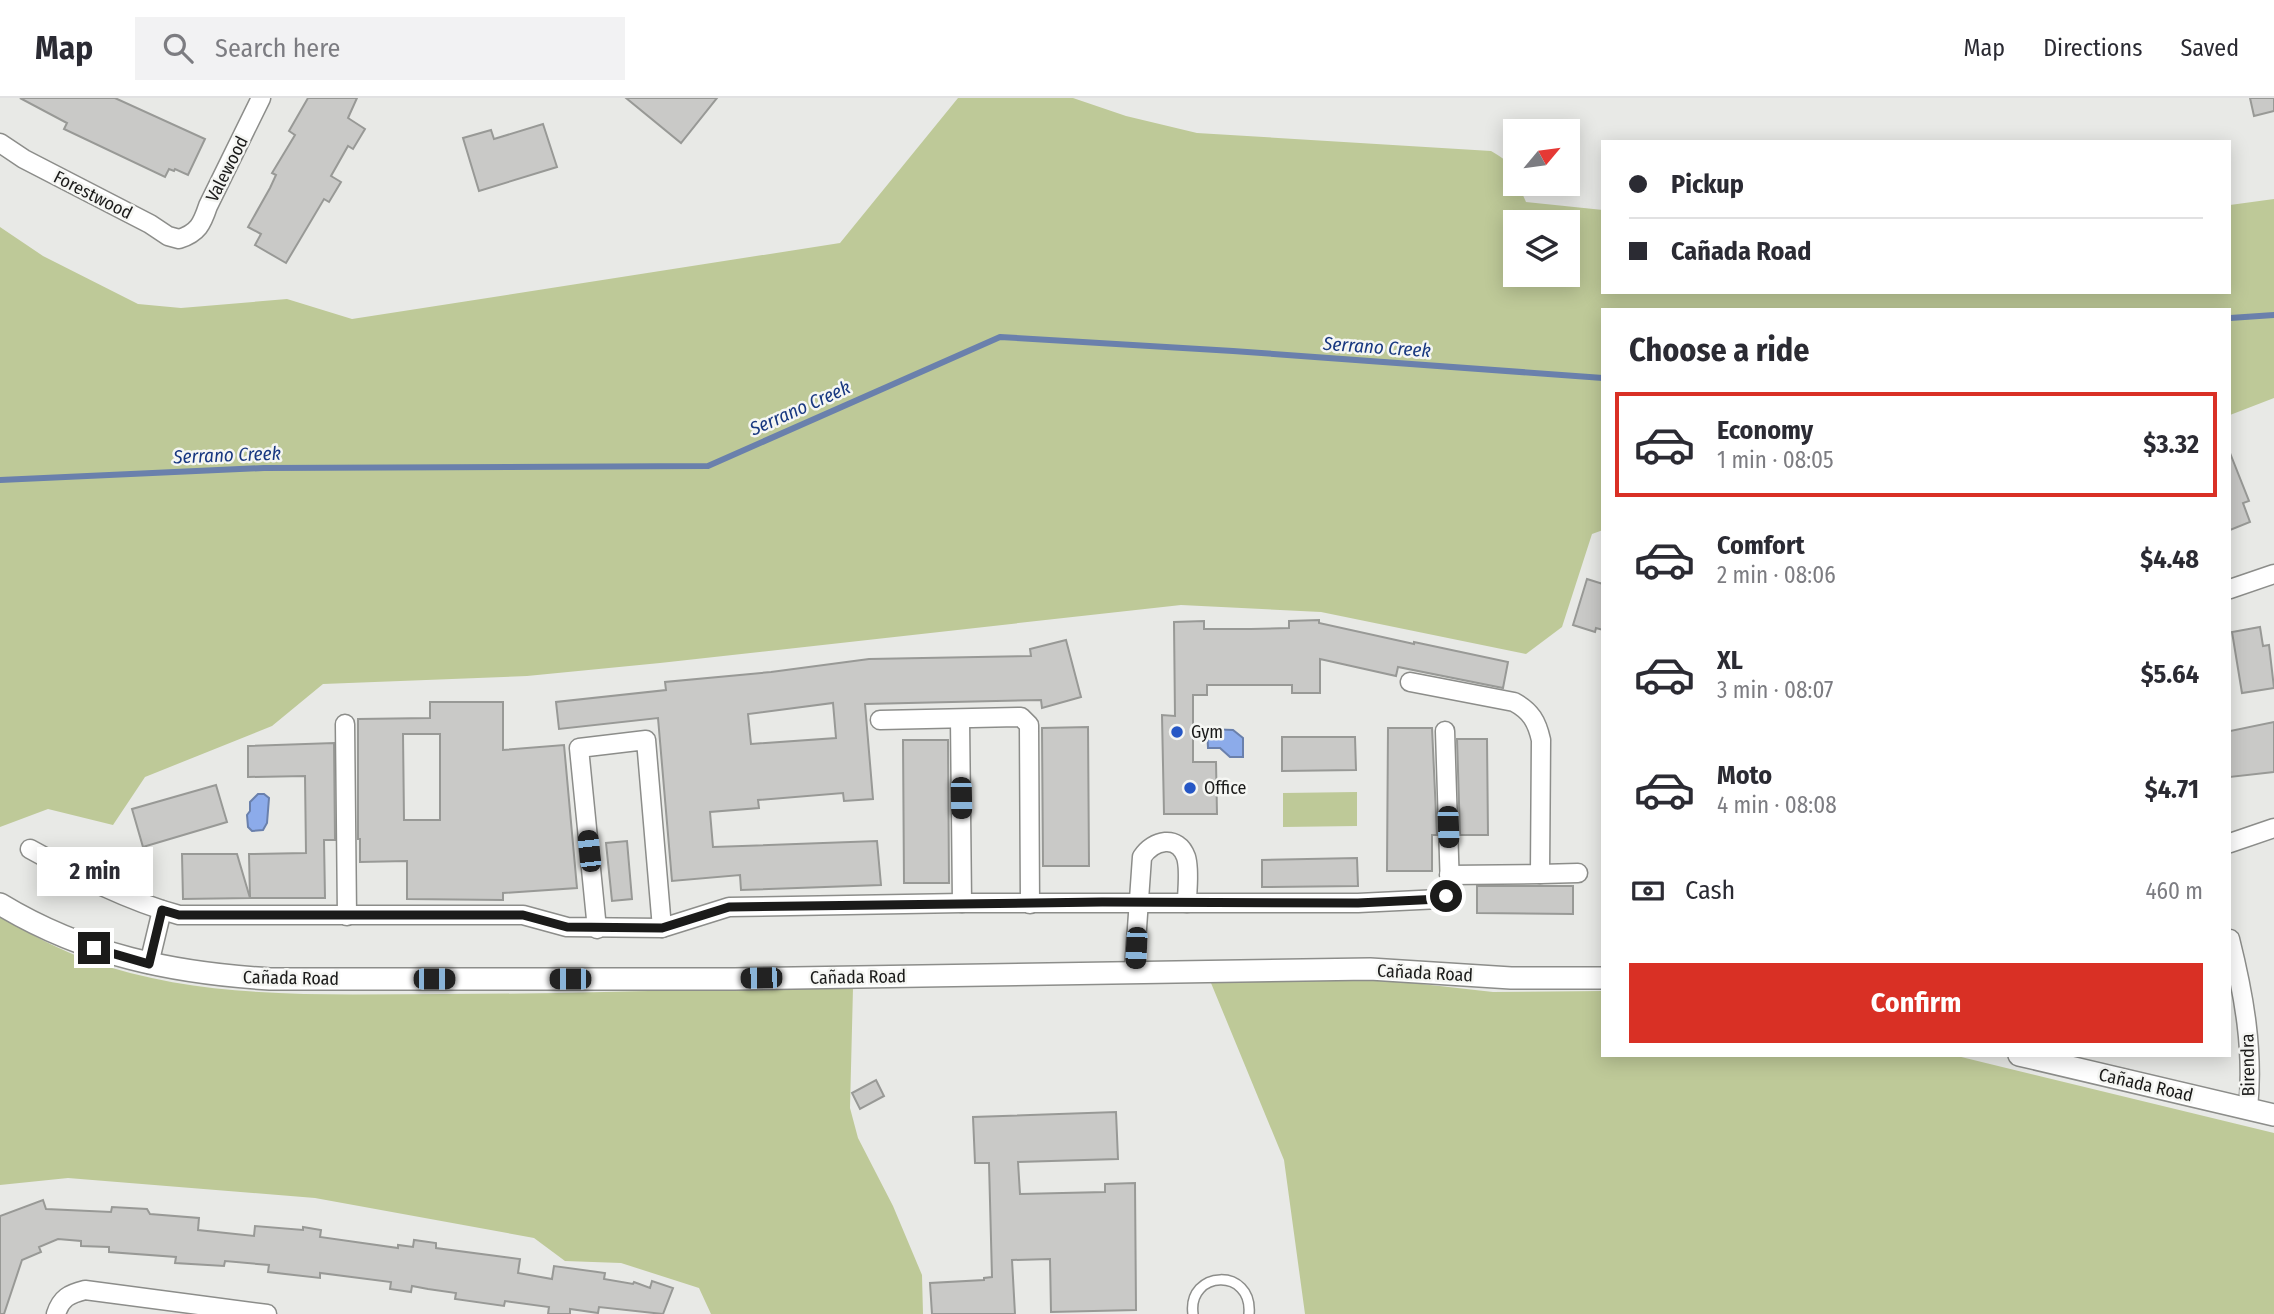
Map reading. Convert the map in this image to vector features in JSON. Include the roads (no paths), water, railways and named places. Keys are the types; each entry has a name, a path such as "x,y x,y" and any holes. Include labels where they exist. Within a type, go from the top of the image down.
{"street":[{"name":"Valewood","path":"188,236 197,232 202,223 261,98"},
{"name":"Forestwood","path":"0,143 24,159 168,236 178,239 188,236"},
{"path":"2231,589 2274,574"},
{"path":"1410,682 1514,702 1531,715 1538,725 1541,740 1540,874"},
{"path":"880,720 1021,717 1029,725 1030,904"},
{"path":"960,719 962,903"},
{"path":"345,724 347,916"},
{"path":"30,849 60,866 179,915 523,915 567,927 597,929 662,928 729,907 962,903 1358,903 1440,899 1446,896 1450,888 1445,731"},
{"path":"597,929 579,748 646,740 662,928"},
{"path":"2231,843 2274,828"},
{"path":"1135,971 1142,857 1147,849 1166,840 1177,845 1185,855 1187,903"},
{"path":"1449,875 1578,873"},
{"name":"Cañada Road","path":"0,904 75,942 149,964 201,974 270,979 734,979 1370,969 1511,978 1601,978"},
{"path":"149,964 162,910"},
{"name":"Birendra","path":"2231,943 2242,987 2249,1039 2251,1083 2248,1109"},
{"name":"Cañada Road","path":"2027,1057 2274,1115"},
{"path":"56,1314 61,1301 70,1294 85,1290 268,1314"}],"lane":[{"path":"1193,1314 1193,1300 1197,1292 1203,1285 1219,1279 1236,1283 1242,1289 1248,1297 1249,1314"}],"water":[{"path":"1207,729 1233,730 1243,738 1243,757 1230,757 1220,748 1208,748"},
{"path":"258,794 269,798 267,823 263,830 252,831 248,827 247,815 250,802"}],"waterway":[{"name":"Serrano Creek","path":"2231,318 2274,315"},
{"name":"Serrano Creek","path":"0,480 264,468 708,466 1000,337 1601,378"}],"place":[{"name":"Gym","path":"1177,732"},
{"name":"Office","path":"1190,788"}]}
